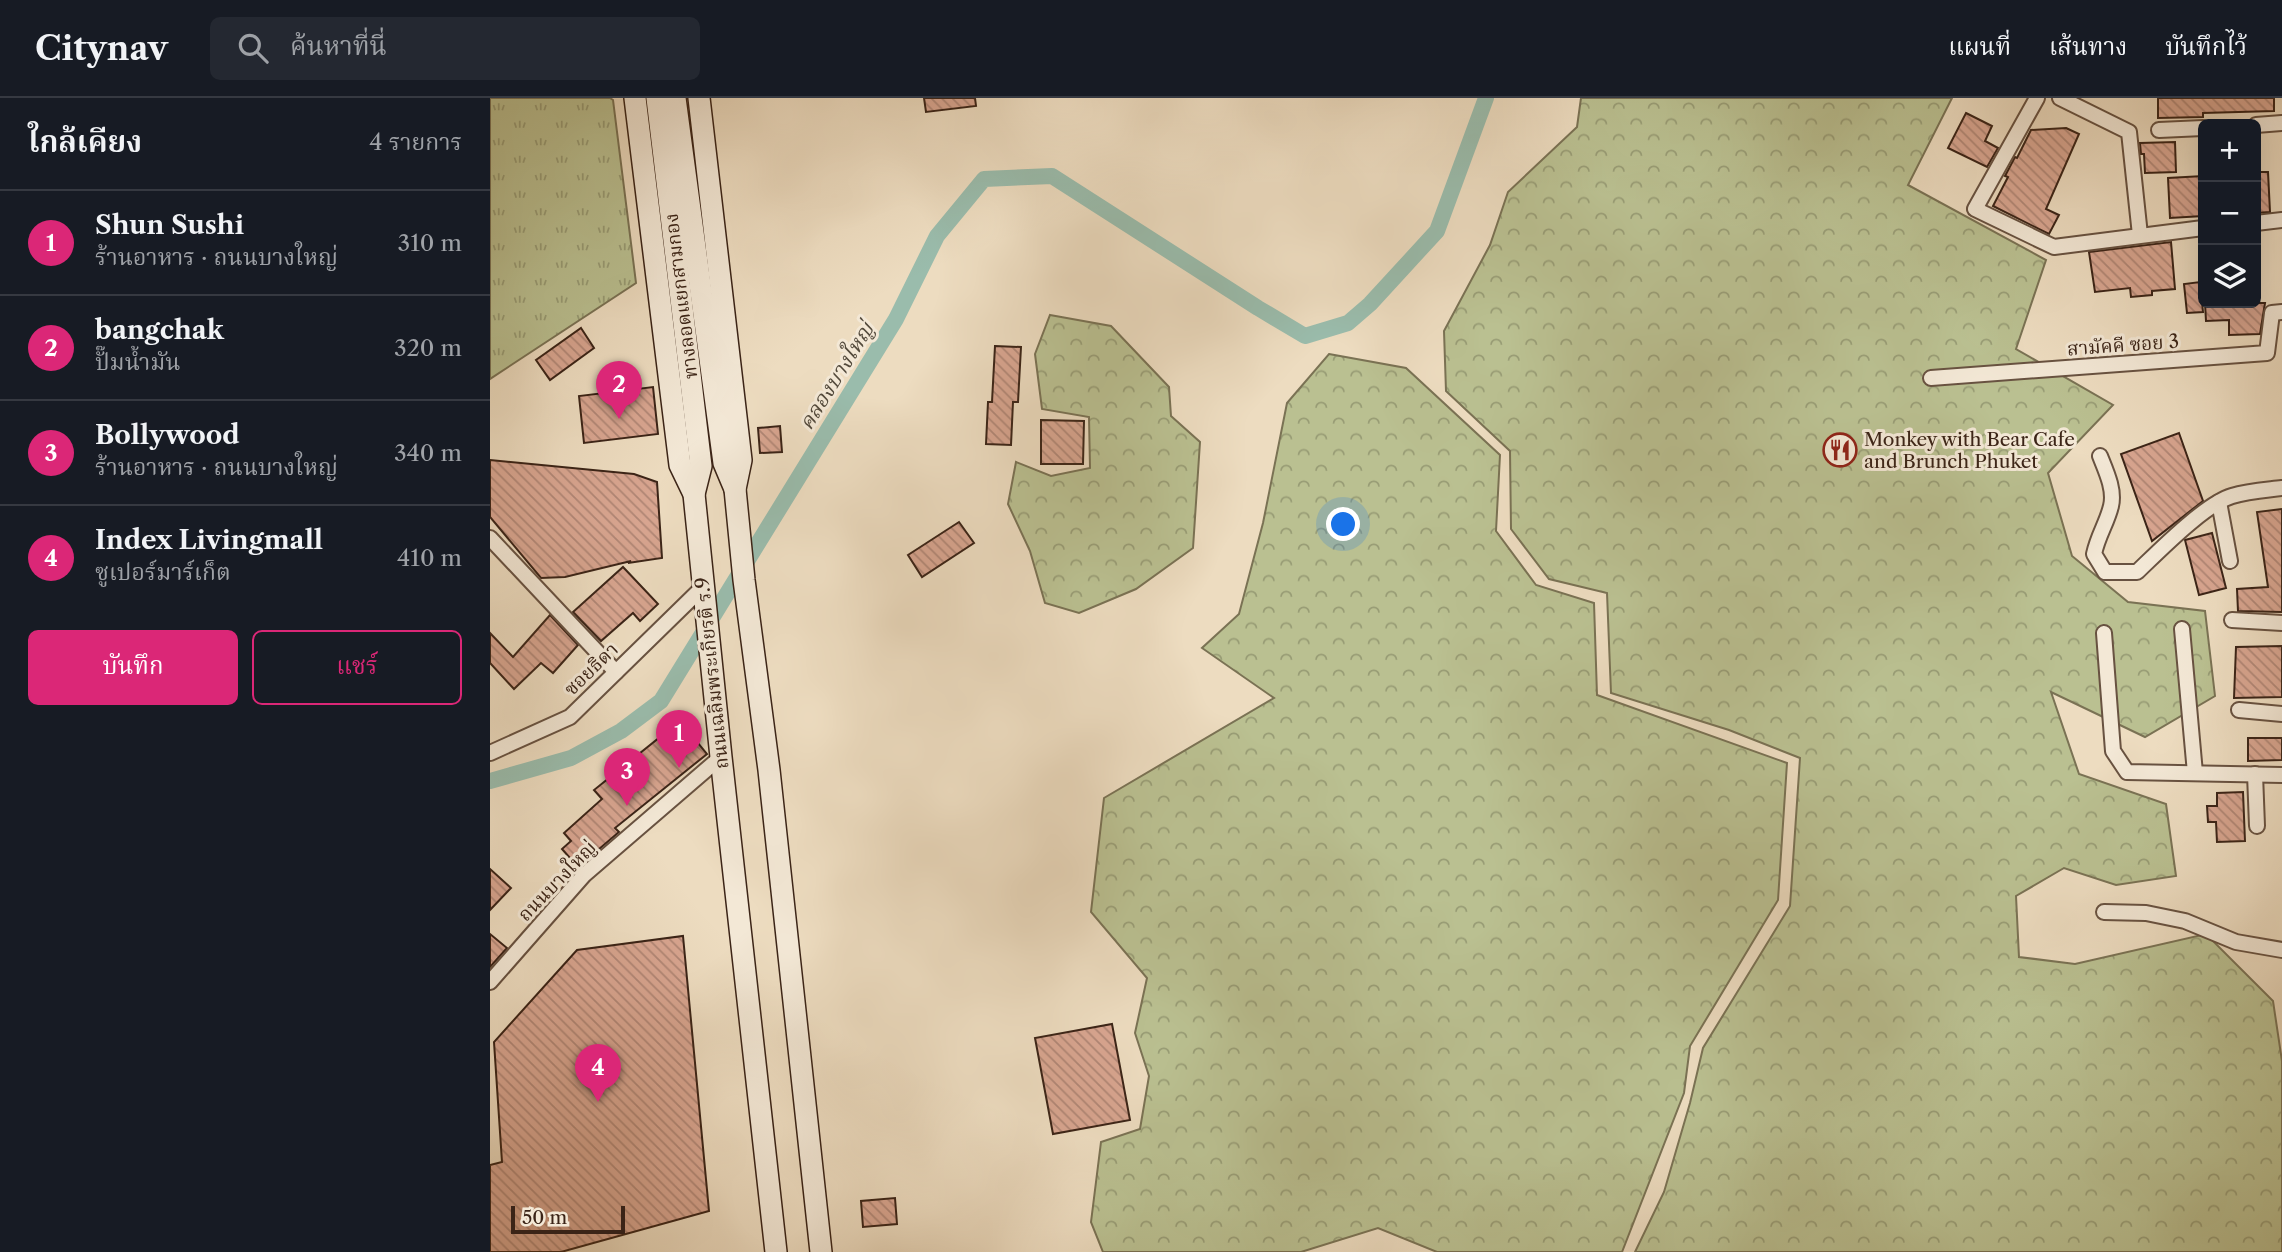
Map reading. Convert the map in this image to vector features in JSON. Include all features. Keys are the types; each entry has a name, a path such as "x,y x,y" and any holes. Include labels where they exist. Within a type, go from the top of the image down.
{"main road":[{"name":"ถนนเฉลิมพระเกียรติ ร.9","path":"635,98 680,465 694,494 776,1252"},
{"name":"ทางลอดแยกสามกอง","path":"657,98 701,466 694,494"},
{"name":"ทางลอดแยกสามกอง","path":"675,98 724,463 735,489"},
{"path":"699,98 741,460 735,489 744,580 770,783 821,1252"}],"street":[{"path":"2037,98 1975,209 2054,247 2198,229"},
{"path":"2060,98 2129,132 2140,235"},
{"path":"2261,125 2282,123"},
{"path":"2159,130 2198,128"},
{"path":"2261,222 2282,220"},
{"name":"สามัคคี ซอย 3","path":"1931,378 2267,353 2272,313 2282,312"},
{"path":"2100,456 2109,477 2112,503 2094,554 2105,572 2137,572 2219,502 2232,496 2282,488"},
{"path":"2219,502 2230,561"},
{"path":"490,538 616,672"},
{"name":"ซอยธิดา","path":"490,753 570,717 703,587"},
{"path":"2232,620 2282,623"},
{"path":"2182,629 2195,773"},
{"path":"2104,633 2113,751 2127,772 2282,775"},
{"path":"2239,710 2282,714"},
{"name":"ถนนบางใหญ่","path":"490,982 584,874 721,757"},
{"path":"2255,774 2257,826"},
{"path":"2104,912 2147,913 2185,921 2236,942 2282,950"}],"green space":[{"path":"490,98 613,100 636,283 490,379"},
{"path":"1581,98 1952,98 1908,185 2046,260 2016,349 2113,405 2048,473 2072,556 2128,602 2205,611 2215,696 2145,737 2051,692 2079,774 2166,804 2176,876 2116,885 2064,868 2016,896 2019,957 2075,964 2206,934 2273,1001 2282,1061 2282,1252 1635,1252 1664,1192 1703,1048 1790,906 1800,758 1729,730 1611,693 1607,593 1549,579 1511,529 1510,451 1446,391 1444,331 1490,245 1508,192 1577,127"},
{"path":"1050,315 1111,326 1169,387 1171,416 1200,442 1193,548 1136,589 1079,613 1045,603 1030,551 1008,504 1016,462 1051,476 1090,468 1089,417 1042,409 1035,354"},
{"path":"1329,354 1406,368 1500,455 1496,531 1536,585 1594,603 1597,695 1787,763 1778,900 1690,1046 1684,1093 1622,1252 1437,1252 1378,1228 1301,1252 1103,1252 1091,1222 1101,1142 1140,1129 1149,1076 1135,1033 1147,978 1091,912 1104,798 1274,698 1202,648 1239,614 1263,523 1287,403"}],"building":[{"path":"924,98 975,98 976,106 926,112"},
{"path":"2158,98 2274,98 2274,111 2203,113 2203,117 2158,118"},
{"path":"1966,113 1992,126 1985,141 1998,148 1987,167 1948,148"},
{"path":"2066,128 2079,134 2046,209 2059,215 2049,234 1993,206 2008,177 2005,176 2031,130"},
{"path":"2175,142 2176,172 2145,173 2144,154 2141,154 2140,143"},
{"path":"2261,172 2268,172 2270,212 2261,213"},
{"path":"2198,176 2198,216 2170,218 2168,178"},
{"path":"2171,242 2175,289 2152,291 2152,295 2131,297 2130,288 2095,292 2089,252"},
{"path":"2198,282 2198,308 2203,308 2203,312 2187,313 2184,284"},
{"path":"2261,303 2265,303 2260,334 2229,335 2229,320 2206,321 2205,308 2261,308"},
{"path":"581,328 594,348 550,380 536,360"},
{"path":"995,346 1021,347 1018,402 1013,402 1011,445 986,444 988,402 992,402"},
{"path":"653,387 658,434 584,443 579,396"},
{"path":"1041,420 1084,421 1083,464 1041,464"},
{"path":"780,426 782,452 760,453 758,428"},
{"path":"2179,433 2203,501 2152,541 2121,454"},
{"path":"490,460 634,474 657,482 662,558 628,563 631,561 565,577 541,578 490,517"},
{"path":"2282,509 2282,612 2238,611 2237,589 2268,587 2257,512"},
{"path":"959,522 974,543 922,577 908,555"},
{"path":"2212,533 2226,588 2199,595 2185,540"},
{"path":"623,567 658,604 640,621 633,613 601,641 573,612"},
{"path":"550,615 578,645 553,673 541,663 514,689 490,663 490,633 513,657"},
{"path":"2282,646 2282,697 2234,698 2236,647"},
{"path":"680,721 707,754 615,828 619,832 578,867 562,849 571,841 564,833 602,799 594,790"},
{"path":"2248,738 2282,738 2282,760 2248,761"},
{"path":"2243,792 2245,841 2217,842 2216,822 2208,822 2207,806 2217,806 2217,793"},
{"path":"490,869 511,888 490,910"},
{"path":"490,934 507,948 490,967"},
{"path":"683,936 709,1211 561,1252 490,1252 490,1165 502,1162 494,1042 577,950"},
{"path":"1112,1024 1130,1120 1053,1134 1035,1038"},
{"path":"895,1198 897,1224 863,1227 861,1201"}],"waterway":[{"name":"คลองบางใหญ่","path":"490,781 571,758 621,731 661,701 896,319 937,236 984,179 1052,176 1305,336 1348,323 1370,304 1437,231 1486,98"}],"place":[{"name":"bangchak","path":"619,419"},
{"name":"Monkey with Bear Cafe and Brunch Phuket","path":"1840,450"},
{"name":"Shun Sushi","path":"679,768"},
{"name":"Bollywood","path":"627,806"},
{"name":"Index Livingmall","path":"598,1102"}]}
